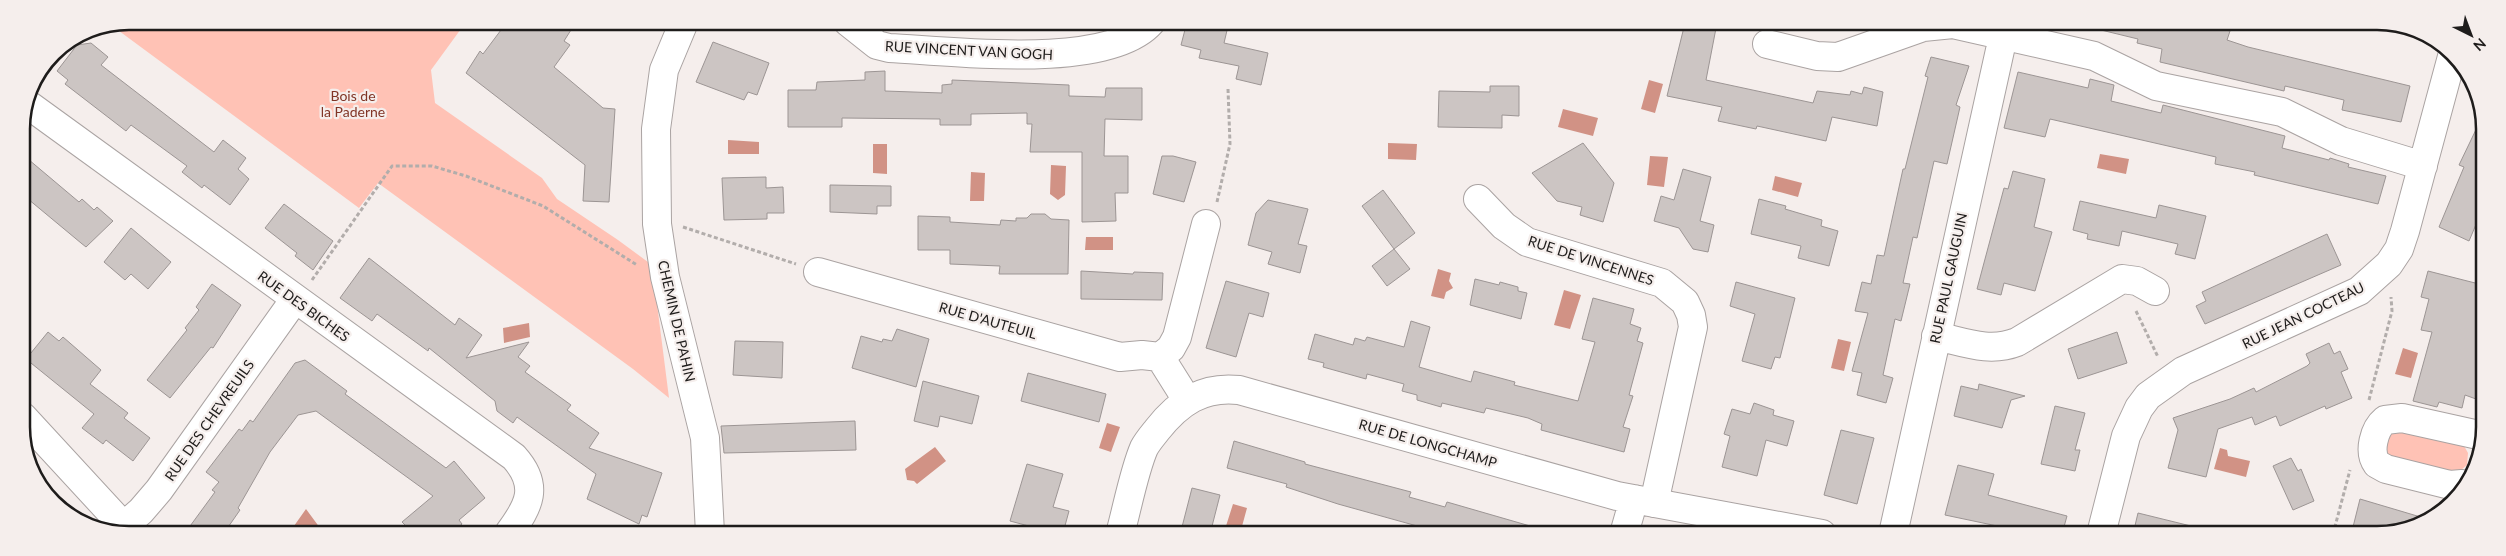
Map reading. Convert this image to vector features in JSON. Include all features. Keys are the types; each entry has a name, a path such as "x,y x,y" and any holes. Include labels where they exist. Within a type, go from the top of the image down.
{"street":[{"name":"CHEMIN DE PAHIN","path":"681,30 664,70 656,130 657,224 665,277 705,438 710,526"},
{"name":"RUE VINCENT VAN GOGH","path":"858,30 882,47 1008,54 1063,54 1132,38 1144,30"},
{"path":"1767,44 1817,56 1838,57 1915,30"},
{"name":"RUE PAUL GAUGUIN","path":"1895,526 2004,30"},
{"path":"2007,30 2094,56 2156,86 2282,112 2341,141 2423,166"},
{"name":"RUE JEAN COCTEAU","path":"2103,526 2121,453 2133,419 2148,396 2183,371 2359,291 2389,264 2399,249 2405,231 2450,63"},
{"name":"RUE DES BICHES","path":"32,108 520,464 527,477 529,496 524,513 514,526"},
{"name":"RUE DE VINCENNES","path":"1478,199 1504,226 1526,242 1662,283 1685,302 1691,315 1693,327 1644,501 1629,526"},
{"path":"1187,400 1160,358 1171,348 1178,337 1206,224"},
{"name":"RUE D'AUTEUIL","path":"818,272 1120,356 1142,355 1160,358"},
{"path":"1936,336 1989,348 2003,347 2017,342 2122,279 2137,281 2155,291"},
{"name":"RUE DES CHEVREUILS","path":"127,526 159,490 295,299"},
{"name":"RUE DE LONGCHAMP","path":"1122,526 1144,448 1164,420 1187,400 1213,390 1239,390 1644,501 1779,526"},
{"path":"2359,464 2372,450 2378,428 2385,420 2390,418 2402,418 2476,434"},
{"path":"30,425 119,525"},
{"path":"2359,464 2450,485 2457,484"}],"path":[{"path":"1206,224 1216,211 1230,144 1228,89"},
{"path":"295,299 307,287 392,166 432,166 466,176 543,206 639,267"},
{"path":"679,225 696,233 780,258 818,272"},
{"path":"2366,409 2392,311 2389,264"},
{"path":"2122,279 2168,380"},
{"path":"2336,526 2359,464"}],"green space":[{"name":"Bois de la Paderne","path":"460,30 431,70 435,103 542,178 557,199 652,265 669,398 633,369 378,183 359,208 119,31"},
{"path":"2393,429 2463,444 2468,453 2467,465 2455,475 2394,462 2387,454 2385,438"}],"shaded area":[{"path":"1649,80 1663,84 1655,113 1641,109"},
{"path":"1563,109 1598,118 1593,136 1558,127"},
{"path":"728,140 759,142 759,154 728,154"},
{"path":"1388,143 1417,144 1416,160 1388,159"},
{"path":"873,144 887,144 887,174 873,173"},
{"path":"2100,154 2129,159 2126,174 2097,168"},
{"path":"1650,156 1668,157 1664,187 1647,185"},
{"path":"1051,165 1066,166 1065,195 1058,200 1050,194"},
{"path":"971,172 985,173 984,201 970,201"},
{"path":"1775,176 1802,183 1798,197 1772,190"},
{"path":"1086,237 1113,237 1113,250 1085,250"},
{"path":"1438,269 1451,273 1449,281 1453,288 1446,292 1444,299 1431,296"},
{"path":"1564,290 1581,295 1570,329 1554,325"},
{"path":"529,323 530,337 504,343 503,328"},
{"path":"1838,339 1851,342 1844,371 1831,368"},
{"path":"2403,348 2418,353 2411,378 2395,374"},
{"path":"1107,423 1120,427 1111,452 1099,448"},
{"path":"935,447 946,461 917,484 914,481 907,480 905,469"},
{"path":"2220,448 2227,450 2228,456 2250,461 2246,477 2214,469"},
{"path":"1233,504 1247,508 1242,526 1226,526"},
{"path":"306,509 319,526 294,526"}],"building":[{"path":"501,30 571,30 564,41 570,45 554,67 603,108 615,109 609,202 583,201 585,165 466,73 480,51 483,54"},
{"path":"1185,30 1227,30 1224,43 1268,53 1261,85 1236,79 1239,66 1199,58 1201,50 1181,45"},
{"path":"1683,30 1716,30 1706,80 1813,103 1817,91 1850,95 1851,91 1862,94 1864,87 1883,92 1877,126 1832,117 1826,141 1757,126 1756,129 1718,121 1722,107 1667,96"},
{"path":"2101,30 2226,30 2230,31 2227,40 2248,47 2410,86 2401,122 2342,110 2344,100 2285,86 2284,91 2160,62 2162,49 2137,43 2138,39"},
{"path":"713,42 769,63 757,95 748,92 744,100 696,82"},
{"path":"91,43 108,57 101,65 214,152 223,140 246,158 238,169 249,179 230,205 204,185 202,188 182,172 187,166 131,125 126,131 65,84 68,80 57,71 77,45"},
{"path":"1931,57 1969,66 1956,105 1960,107 1947,164 1934,161 1917,238 1913,237 1903,283 1910,284 1901,321 1895,319 1883,375 1893,378 1886,403 1857,395 1862,373 1852,371 1868,313 1855,311 1862,282 1871,284 1877,255 1884,256 1903,169 1905,169 1928,77 1925,76"},
{"path":"885,71 885,91 942,93 942,85 952,84 952,80 1069,85 1069,96 1105,97 1106,88 1142,88 1142,120 1105,119 1104,156 1128,156 1128,193 1115,193 1116,221 1082,222 1082,152 1030,152 1032,124 1027,124 1027,113 971,114 971,125 940,125 940,119 842,118 842,127 788,127 788,90 816,90 817,82 865,80 865,72"},
{"path":"2018,72 2088,88 2090,79 2114,85 2111,101 2161,113 2163,105 2285,136 2282,148 2329,160 2330,158 2349,164 2348,167 2386,176 2378,204 2254,175 2255,172 2215,164 2216,157 2050,119 2045,137 2004,128"},
{"path":"1490,86 1519,86 1519,116 1502,115 1502,128 1438,127 1439,91 1490,92"},
{"path":"2476,130 2476,224 2469,241 2439,227 2464,167 2459,165"},
{"path":"1583,143 1614,183 1603,222 1580,215 1582,207 1557,201 1532,173"},
{"path":"1162,156 1173,156 1196,162 1184,202 1153,194"},
{"path":"30,161 79,202 82,199 94,210 97,207 113,221 86,247 30,201"},
{"path":"1683,169 1711,177 1700,221 1714,225 1708,252 1693,249 1679,228 1654,221 1661,196 1674,200"},
{"path":"2013,171 2045,179 2034,227 2052,232 2035,291 2004,283 2001,295 1977,289 2004,188 2008,189"},
{"path":"766,177 766,188 783,187 784,213 767,213 767,219 724,220 722,178"},
{"path":"830,185 891,186 891,206 877,206 877,214 830,212"},
{"path":"1383,190 1415,233 1394,249 1362,206"},
{"path":"1759,199 1786,206 1785,209 1822,220 1821,226 1838,231 1829,266 1798,258 1801,246 1751,234"},
{"path":"1268,200 1308,209 1298,244 1307,246 1300,273 1268,264 1272,252 1248,245 1256,213"},
{"path":"2080,201 2156,218 2159,205 2206,216 2195,259 2175,254 2178,244 2122,231 2119,246 2087,239 2088,234 2073,230"},
{"path":"284,204 333,241 313,270 295,256 297,253 265,228"},
{"path":"1031,214 1045,214 1051,219 1069,220 1068,274 999,274 1000,266 950,264 950,250 918,250 918,216 950,217 950,222 1000,225 1001,220 1016,221 1016,218 1027,218"},
{"path":"131,228 171,262 148,289 131,274 125,280 104,262"},
{"path":"2327,234 2341,265 2205,324 2196,306 2206,301 2202,292"},
{"path":"1394,249 1410,269 1387,286 1372,266"},
{"path":"369,258 455,325 459,318 482,335 466,358 529,342 518,357 530,366 525,372 571,405 567,410 599,433 589,448 662,473 647,517 642,515 639,524 587,499 596,474 517,417 513,423 497,411 495,401 429,348 428,351 377,314 372,321 340,298"},
{"path":"1081,271 1133,274 1134,272 1163,273 1162,300 1081,299"},
{"path":"2428,271 2476,283 2476,399 2465,395 2462,408 2439,402 2437,407 2413,401 2432,332 2421,330 2429,299 2421,297"},
{"path":"1475,279 1499,285 1500,282 1518,287 1518,291 1527,293 1521,319 1470,305"},
{"path":"1226,281 1269,293 1263,317 1249,313 1236,357 1206,348"},
{"path":"1736,282 1795,298 1780,358 1775,357 1771,369 1742,361 1755,314 1730,306"},
{"path":"212,284 241,305 213,348 211,347 170,398 147,380 187,330 185,328 199,310 196,307"},
{"path":"1593,298 1634,309 1630,324 1641,328 1637,341 1643,343 1629,395 1633,396 1623,427 1630,429 1624,452 1541,430 1542,424 1528,418 1486,408 1484,413 1442,403 1441,407 1417,400 1417,395 1402,391 1404,384 1367,374 1366,379 1323,367 1324,363 1308,359 1315,334 1353,345 1355,338 1365,341 1367,337 1404,347 1411,321 1430,327 1419,367 1471,382 1474,371 1515,382 1514,385 1578,401 1595,342 1582,339"},
{"path":"897,329 929,339 916,387 852,368 861,336 882,342 883,339 892,341"},
{"path":"48,332 59,341 63,337 101,370 90,384 128,413 124,418 150,438 133,461 106,440 103,444 82,428 94,414 30,362 30,354"},
{"path":"2117,332 2127,363 2078,379 2068,349"},
{"path":"735,341 783,342 782,378 733,375"},
{"path":"2329,343 2334,354 2340,351 2348,369 2341,372 2352,398 2326,409 2325,406 2280,426 2276,416 2255,425 2252,417 2218,429 2206,477 2168,468 2178,430 2173,418 2230,399 2254,388 2256,392 2307,366 2310,363 2306,354"},
{"path":"305,360 347,391 345,394 446,468 454,461 485,498 459,520 462,524 460,526 406,526 402,522 433,496 316,411 298,415 270,452 238,508 240,510 229,526 190,526 215,492 212,490 219,482 206,472 239,429 242,431 250,420 253,422 295,363"},
{"path":"1028,373 1106,394 1099,422 1021,401"},
{"path":"923,381 979,396 972,424 940,416 938,427 914,421"},
{"path":"1979,384 2025,396 2011,400 2002,428 1954,416 1961,386 1978,390"},
{"path":"1754,403 1774,410 1773,415 1794,421 1787,446 1766,440 1757,476 1722,467 1730,436 1724,434 1732,409 1750,414"},
{"path":"2055,406 2085,413 2075,450 2080,450 2075,471 2041,464"},
{"path":"855,421 856,450 724,453 721,426"},
{"path":"1841,430 1874,438 1857,504 1824,495"},
{"path":"1234,441 1305,462 1305,464 1411,492 1409,497 1445,507 1447,502 1530,526 1417,526 1338,504 1286,487 1287,484 1227,468"},
{"path":"2291,458 2298,471 2301,469 2314,501 2293,510 2273,466"},
{"path":"1027,464 1063,474 1053,507 1069,511 1065,526 1029,526 1010,521"},
{"path":"1958,465 1994,474 1988,495 2067,516 2064,526 1997,526 1945,515"},
{"path":"1192,488 1220,495 1212,526 1182,526"},
{"path":"2360,499 2419,516 2402,523 2390,525 2353,526"},
{"path":"2138,513 2191,526 2135,526"}]}
